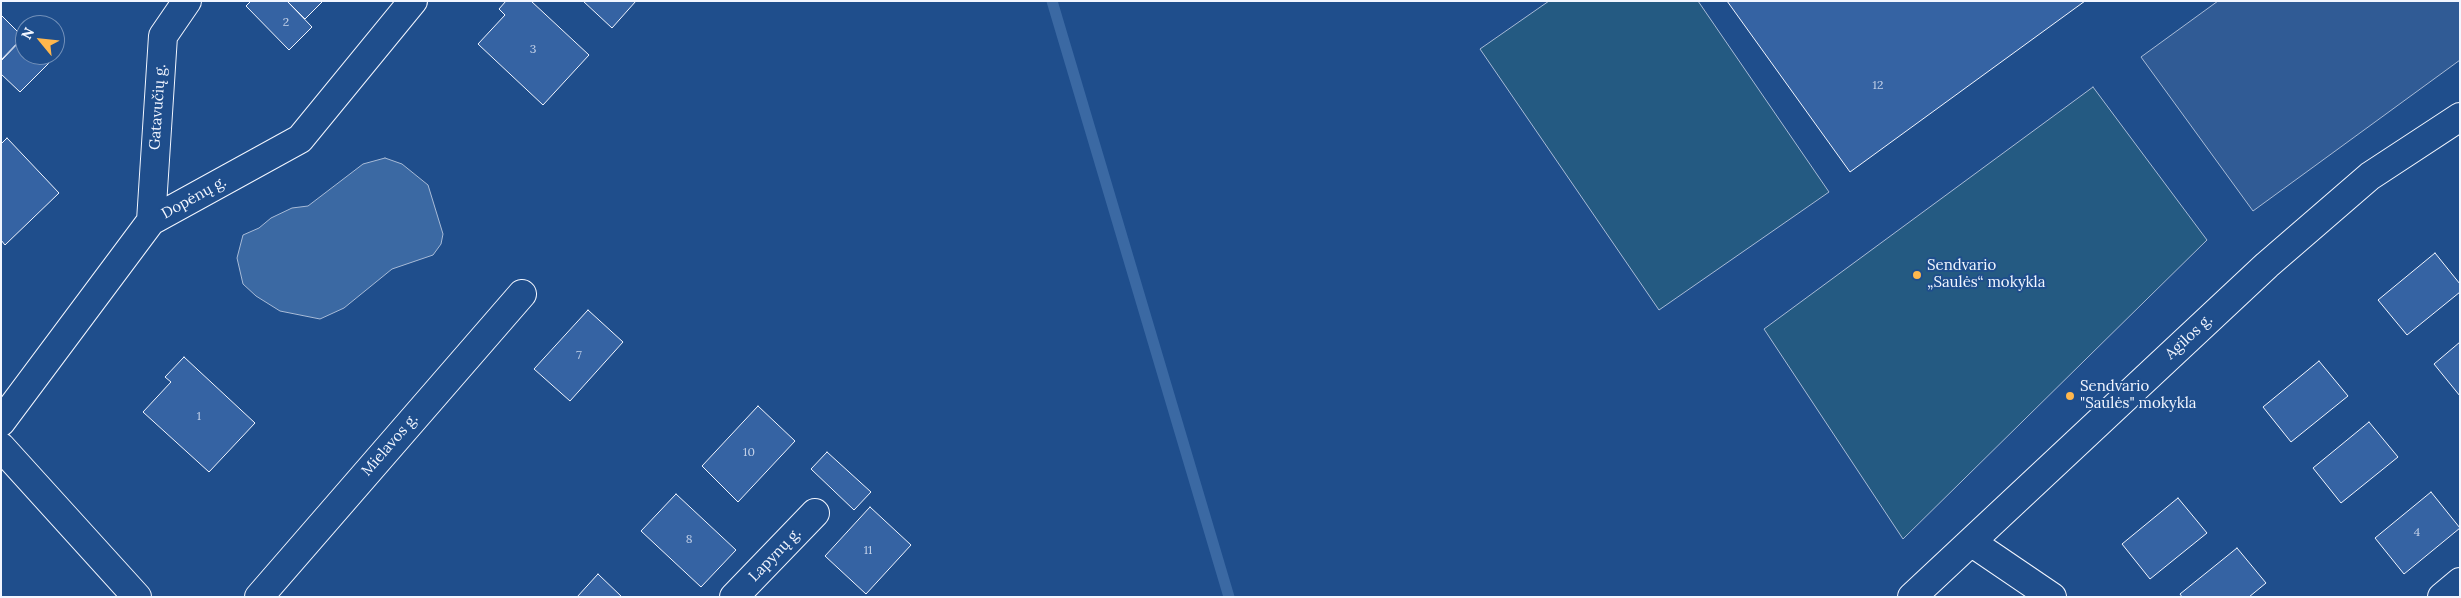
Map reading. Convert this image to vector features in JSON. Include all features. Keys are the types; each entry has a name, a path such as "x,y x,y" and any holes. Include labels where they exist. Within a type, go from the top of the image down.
{"street":[{"name":"Gatavučių g.","path":"151,221 163,36 187,1"},
{"name":"Dopėnų g.","path":"1,422 151,221 300,139 413,1"},
{"name":"Agilos g.","path":"1912,597 2267,265 2370,176 2460,117"},
{"name":"Mielavos g.","path":"259,597 522,294"},
{"path":"1,447 137,597"},
{"name":"Lapynų g.","path":"734,597 815,513"},
{"path":"1970,542 2052,597"},
{"path":"2442,597 2460,582"}],"shaded area":[{"path":"1549,1 1698,1 1829,192 1659,310 1480,49"},
{"path":"2218,1 2460,1 2460,60 2253,211 2141,57"},
{"path":"2093,87 2207,240 1903,539 1764,329"},
{"path":"385,158 402,164 428,185 443,234 441,244 433,255 392,269 344,308 320,319 280,311 256,296 243,284 237,258 243,235 259,228 271,218 292,208 308,206 363,164"}],"building":[{"path":"251,1 287,1 312,27 289,50 246,6"},
{"path":"287,1 323,1 305,19"},
{"path":"506,1 531,1 589,55 543,105 478,44 505,15 499,9"},
{"path":"583,1 636,1 612,28"},
{"path":"1727,1 2085,1 1850,172"},
{"path":"1,15 15,29 15,45 1,60"},
{"path":"15,46 15,65 47,65 20,92 1,74 1,61"},
{"path":"7,138 59,193 5,245 1,240 1,144"},
{"path":"2435,253 2460,284 2460,292 2407,335 2378,300"},
{"path":"588,310 623,342 570,401 534,369"},
{"path":"2460,342 2460,396 2434,364"},
{"path":"184,357 255,423 209,472 143,412 171,382 165,377"},
{"path":"2319,361 2348,396 2291,442 2263,407"},
{"path":"758,406 795,441 738,502 702,466"},
{"path":"2369,422 2398,457 2341,503 2313,468"},
{"path":"827,452 871,492 854,510 811,469"},
{"path":"2431,492 2460,528 2404,574 2375,538"},
{"path":"676,494 736,550 701,587 641,531"},
{"path":"2178,498 2207,533 2150,579 2122,544"},
{"path":"870,507 911,545 866,594 825,556"},
{"path":"2237,548 2266,583 2249,597 2182,597 2180,594"},
{"path":"598,574 622,597 577,597"}],"waterway":[{"path":"1052,1 1229,597"}],"place":[{"name":"Sendvario „Saulės“ mokykla","path":"1917,275"},
{"name":"Sendvario \"Saulės\" mokykla","path":"2070,396"}]}
